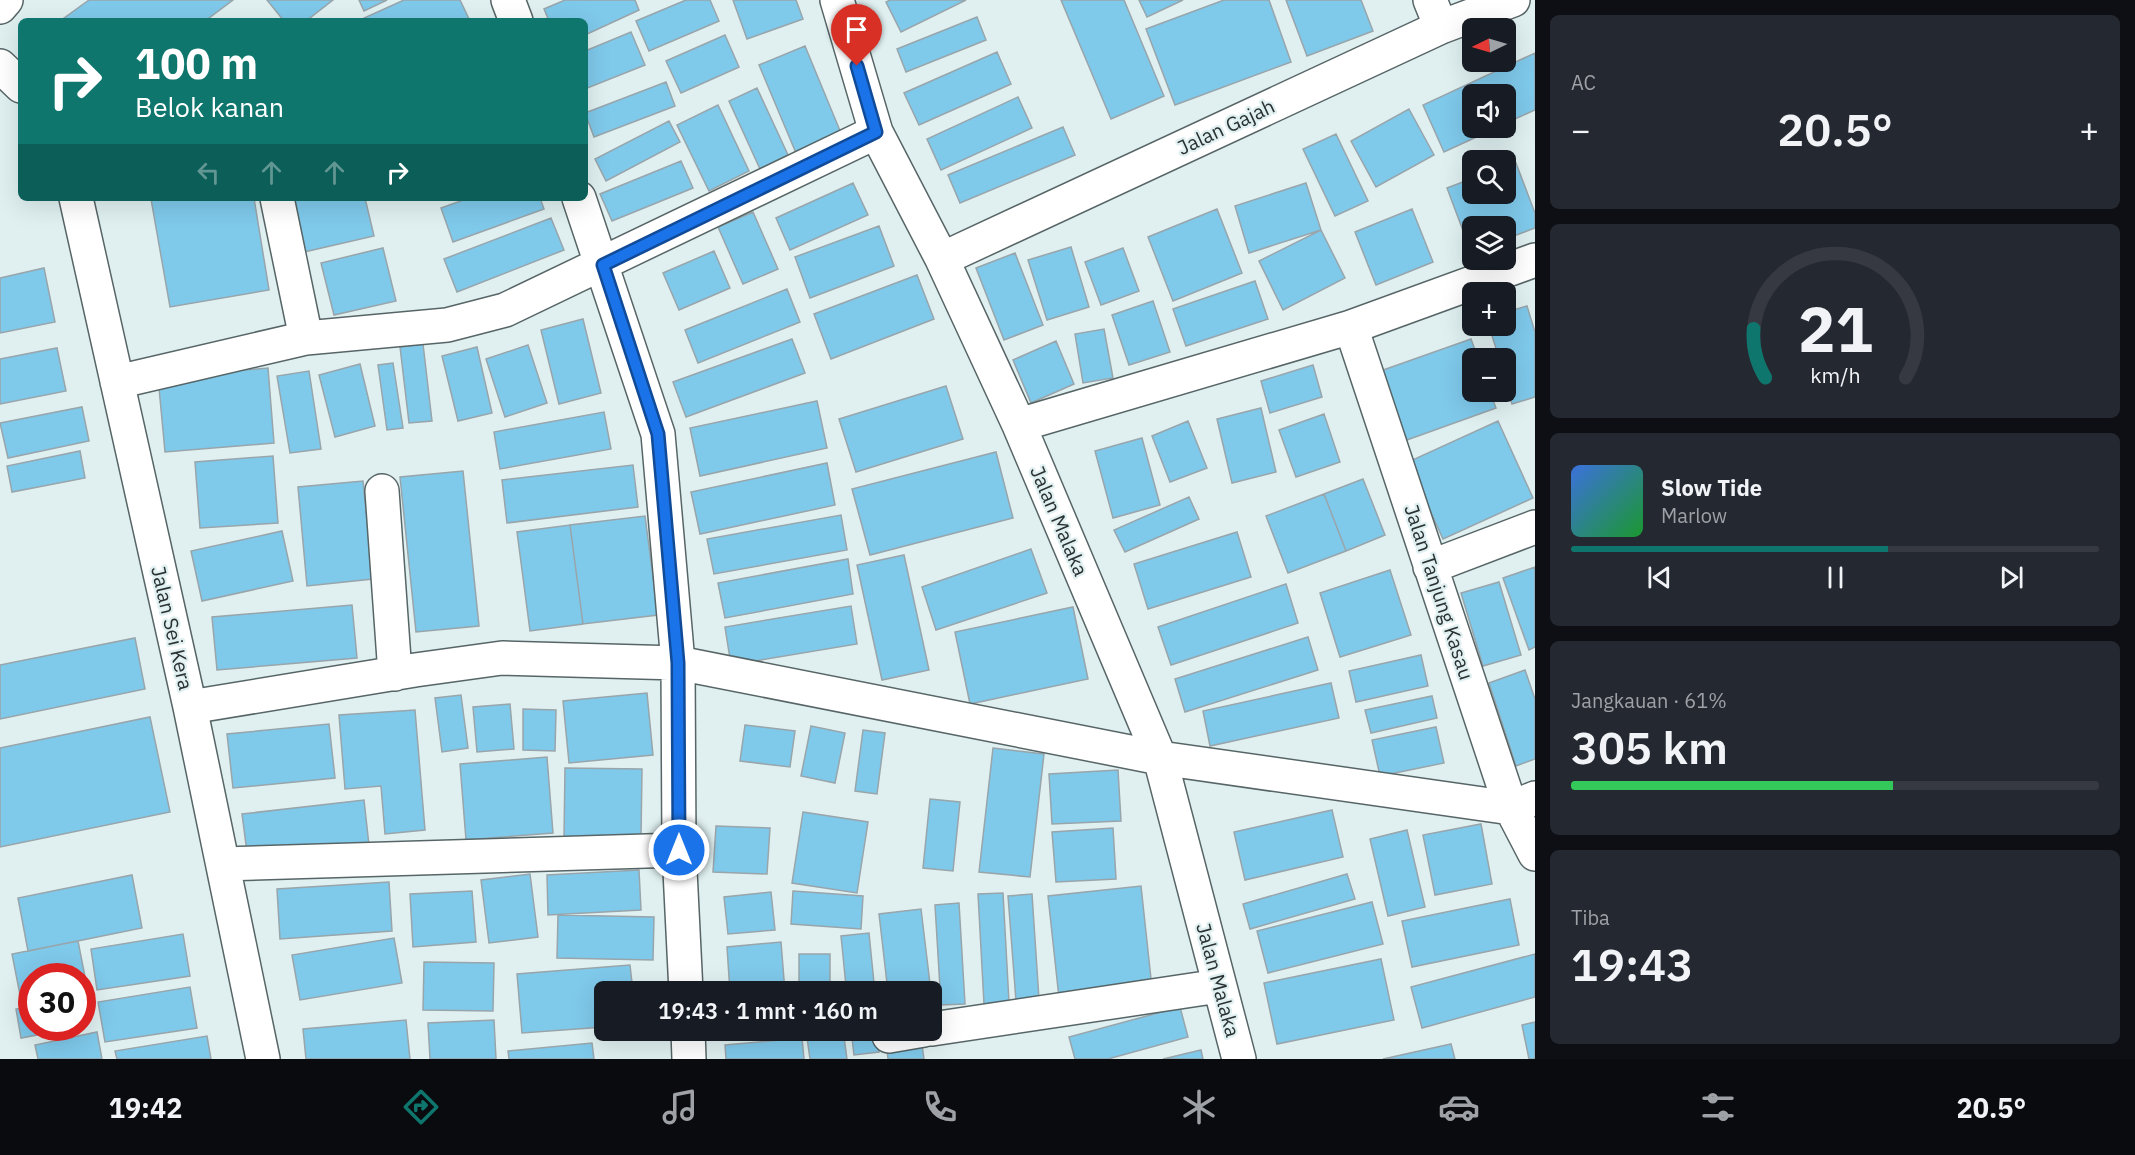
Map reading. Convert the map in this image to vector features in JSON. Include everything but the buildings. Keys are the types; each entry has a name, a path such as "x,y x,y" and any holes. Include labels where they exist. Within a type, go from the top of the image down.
{"street":[{"path":"0,7 6,0"},
{"path":"508,0 515,18"},
{"name":"Jalan Malaka","path":"837,0 876,132 942,259 1019,425 1160,758 1239,1059"},
{"name":"Jalan Gajah","path":"942,259 1436,13 1512,0"},
{"path":"0,66 18,83"},
{"path":"117,382 306,338 447,325 505,310 603,265 876,132"},
{"name":"Jalan Sei Kera","path":"77,201 224,864 263,1059"},
{"path":"278,201 306,338"},
{"path":"580,201 658,434 678,663 679,850 685,981"},
{"path":"1019,425 1351,327 1535,260"},
{"name":"Jalan Tanjung Kasau","path":"1351,327 1430,567 1523,803 1535,854"},
{"path":"382,491 395,674"},
{"path":"1430,567 1535,527"},
{"path":"189,706 502,658 678,663 1160,758 1523,803"},
{"path":"224,864 679,850"},
{"path":"942,1028 1219,986"},
{"path":"688,1041 689,1059"}],"route":[{"path":"679,850 678,663 658,434 603,265 876,132 857,66"}]}
